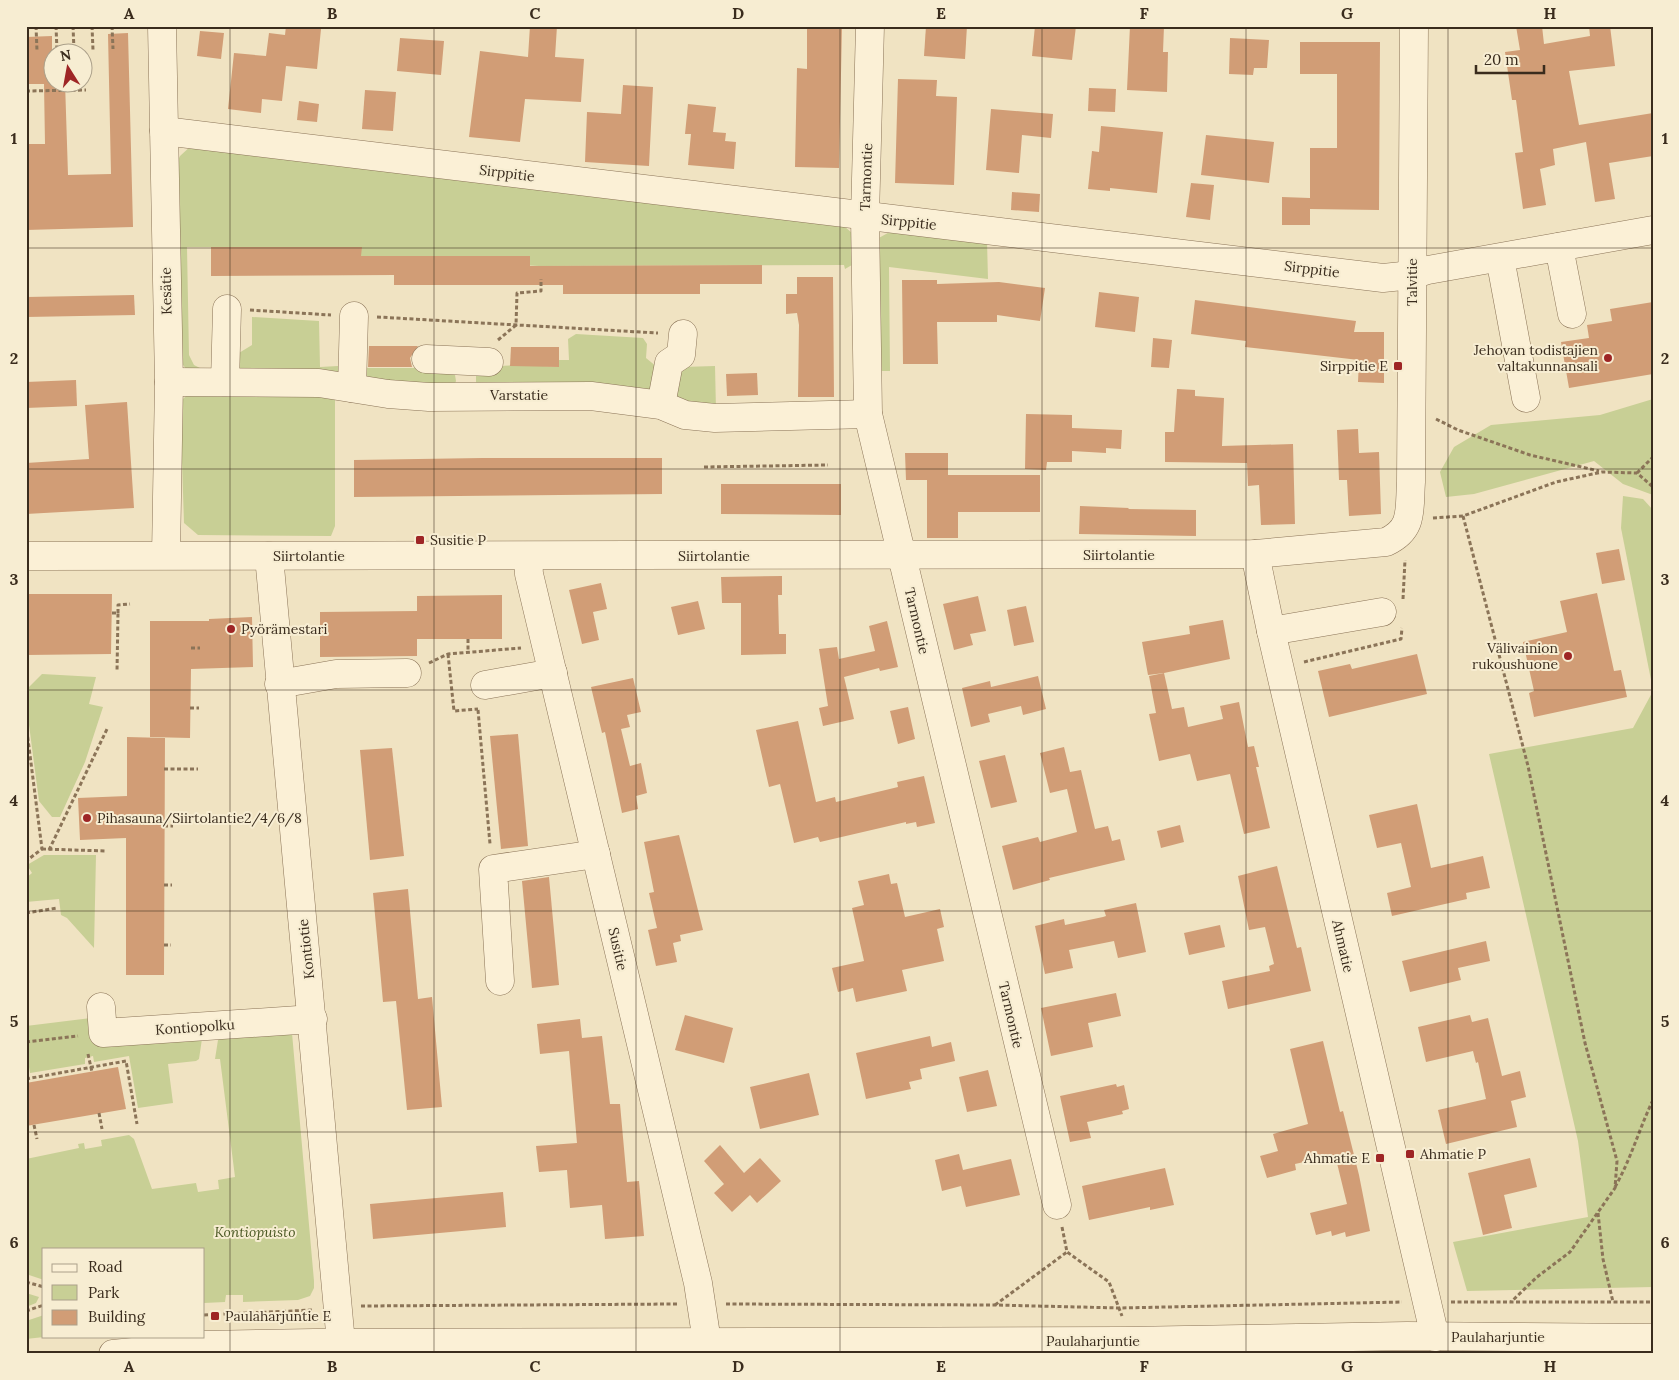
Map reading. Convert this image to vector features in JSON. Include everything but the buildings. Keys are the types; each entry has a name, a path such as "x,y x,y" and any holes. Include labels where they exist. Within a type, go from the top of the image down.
{"street":[{"name":"Kesätie","path":"162,26 168,382 166,555"},
{"name":"Tarmontie","path":"870,26 865,217 868,414 1056,1205"},
{"name":"Talvitie","path":"1404,527 1411,482 1414,26"},
{"name":"Sirppitie","path":"164,131 865,217 1384,278 1412,275 1428,270 1653,230"},
{"path":"1559,247 1572,314"},
{"path":"1500,258 1526,398"},
{"path":"225,382 227,309"},
{"path":"352,388 354,316"},
{"path":"661,405 669,363 682,355 684,334"},
{"path":"426,359 478,362 465,396"},
{"name":"Varstatie","path":"168,382 319,383 388,394 591,396 661,405 685,415 715,418 868,414"},
{"name":"Siirtolantie","path":"26,556 1255,554 1386,542 1404,527"},
{"name":"Ahmatie","path":"1255,554 1270,631 1425,1301 1435,1337"},
{"name":"Kontiotie","path":"269,556 279,684 313,1019 341,1343"},
{"name":"Susitie","path":"528,556 546,645 702,1304 707,1342"},
{"path":"1270,631 1382,612"},
{"path":"279,684 336,674 408,672"},
{"path":"481,698 553,673"},
{"path":"500,981 493,869 596,854"},
{"name":"Kontiopolku","path":"102,1020 313,1019"},
{"name":"Paulaharjuntie","path":"113,1354 203,1345 341,1343 707,1342 1097,1347 1126,1341 1435,1337 1653,1338"}],"path":[{"path":"36,26 36,51"},
{"path":"56,26 57,42"},
{"path":"73,26 74,42"},
{"path":"92,26 93,50"},
{"path":"112,26 113,49"},
{"path":"26,92 42,91"},
{"path":"478,362 498,340 516,325 517,293 541,292 541,279"},
{"path":"227,309 684,334"},
{"path":"1412,399 1439,421 1458,430 1530,455 1602,472 1637,473 1653,487"},
{"path":"1637,473 1653,457"},
{"path":"704,467 828,465"},
{"path":"1404,527 1462,516 1556,482 1602,472"},
{"path":"1462,516 1528,766 1585,1043 1617,1161 1615,1187"},
{"path":"117,672 118,605 130,604"},
{"path":"112,613 118,613"},
{"path":"468,639 468,652"},
{"path":"408,672 448,654 546,645"},
{"path":"191,648 200,648"},
{"path":"481,698 493,869"},
{"path":"190,708 199,708"},
{"path":"26,724 42,850"},
{"path":"49,850 108,726"},
{"path":"164,769 198,769"},
{"path":"164,826 173,826"},
{"path":"26,861 42,850 106,850"},
{"path":"164,885 172,886"},
{"path":"26,913 57,908"},
{"path":"164,945 171,944"},
{"path":"26,1042 102,1020"},
{"path":"26,1079 126,1061 137,1124"},
{"path":"1511,1302 1537,1277 1570,1252 1625,1172 1636,1136 1653,1100"},
{"path":"99,1113 102,1129"},
{"path":"34,1125 37,1139"},
{"path":"1056,1205 1068,1252 1109,1282 1120,1308 1126,1341"},
{"path":"1598,1212 1603,1259 1613,1302"},
{"path":"995,1305 1068,1252"},
{"path":"26,1282 42,1286"},
{"path":"205,1315 357,1306 702,1304 995,1305 1120,1308 1425,1301 1653,1302"},
{"path":"26,1311 42,1306"}],"green space":[{"path":"192,145 844,226 852,233 857,262 845,269 844,265 539,266 361,256 361,247 187,247 189,355 194,365 200,368 220,368 219,371 186,369 181,362 177,162 180,156"},
{"path":"895,229 987,241 988,279 889,267 890,371 878,371 877,239"},
{"path":"252,317 319,321 320,367 338,366 338,374 233,373 234,356 252,345"},
{"path":"576,334 643,338 647,344 646,358 657,367 654,386 648,391 476,387 476,374 492,367 528,365 559,367 559,360 569,360 568,339"},
{"path":"715,366 716,410 678,402 676,393 682,367"},
{"path":"361,368 439,368 448,370 455,375 456,381 454,386 364,378"},
{"path":"194,388 326,390 335,399 335,526 331,536 198,535 184,523 180,402"},
{"path":"1653,399 1653,495 1623,484 1594,461 1474,494 1446,497 1440,472 1454,447 1491,425 1600,415"},
{"path":"1623,496 1643,499 1653,510 1653,690 1621,528"},
{"path":"42,674 96,677 89,704 103,707 85,762 60,817 52,817 39,801 26,702 29,687"},
{"path":"1653,691 1653,1287 1467,1291 1453,1242 1588,1217 1578,1141 1489,754 1633,728"},
{"path":"44,855 96,855 94,948 67,918 61,915 59,899 26,902 26,878 32,873 27,865"},
{"path":"91,1018 203,1032 199,1059 168,1064 173,1103 138,1108 129,1056 94,1062 93,1056 85,1058 85,1064 30,1073 29,1067 26,1068 26,1026"},
{"name":"Kontiopuisto","path":"292,1033 314,1281 314,1288 310,1296 298,1300 243,1302 243,1295 226,1295 225,1302 205,1303 205,1248 42,1248 42,1279 26,1274 26,1159 79,1148 78,1144 84,1143 85,1149 102,1146 101,1140 129,1135 134,1139 152,1189 196,1183 198,1192 219,1189 218,1180 235,1177 220,1059 215,1059 218,1040 223,1036"},
{"path":"26,1293 39,1297 36,1303 26,1307"},
{"path":"42,1316 42,1337 26,1339 26,1321"}],"place":[{"name":"Jehovan todistajien valtakunnansali","path":"1608,358"},
{"name":"Sirppitie E","path":"1398,366"},
{"name":"Susitie P","path":"420,540"},
{"name":"Pyörämestari","path":"231,629"},
{"name":"Välivainion rukoushuone","path":"1568,656"},
{"name":"Pihasauna/Siirtolantie2/4/6/8","path":"87,818"},
{"name":"Ahmatie P","path":"1410,1154"},
{"name":"Ahmatie E","path":"1380,1158"},
{"name":"Paulaharjuntie E","path":"215,1316"}]}
